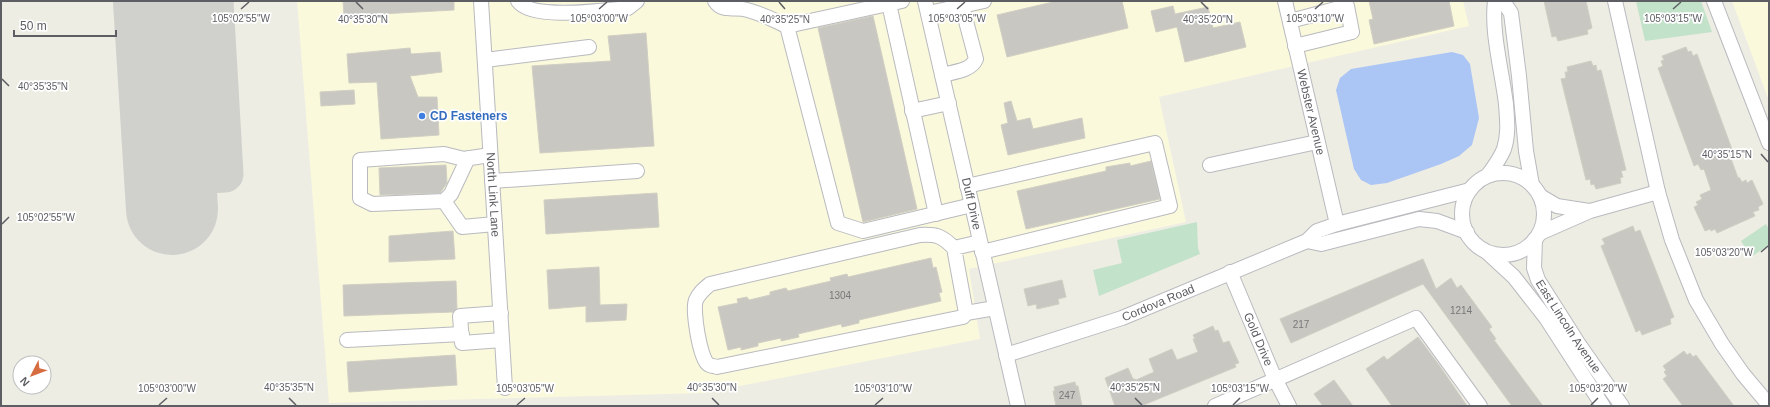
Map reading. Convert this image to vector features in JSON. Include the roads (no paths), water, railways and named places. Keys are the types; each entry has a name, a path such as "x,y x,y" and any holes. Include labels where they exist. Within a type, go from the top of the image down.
{"street":[{"name":"North Link Lane","path":"481,1 505,388"},
{"path":"518,1 534,11 562,13 628,8 637,1"},
{"path":"715,1 725,9 742,8 787,26 895,2 912,110 936,214"},
{"path":"926,7 962,6 984,1"},
{"name":"Webster Avenue","path":"1285,1 1337,224"},
{"path":"1488,175 1504,150 1507,137 1507,118 1503,78 1493,16 1495,1"},
{"path":"1503,1 1511,13 1526,151 1536,190 1543,209 1543,222 1537,236 1528,247 1517,253 1504,255 1488,253 1473,241 1467,232 1462,215 1464,202 1470,190 1478,181 1488,175 1502,172 1511,173 1520,177 1536,190 1557,206 1590,211"},
{"path":"1615,1 1658,192 1672,240 1696,300 1722,344 1743,374 1769,405"},
{"path":"1714,1 1769,143"},
{"path":"942,75 968,68 974,64 976,60 962,6"},
{"path":"1290,21 1347,6 1352,32 1295,46"},
{"name":"Duff Drive","path":"926,7 1018,406"},
{"path":"787,26 838,223 863,231 972,205"},
{"path":"485,60 590,46"},
{"path":"912,110 948,103"},
{"path":"1210,165 1317,142"},
{"path":"954,248 981,247 1170,206 1155,143 967,186"},
{"path":"468,158 451,194 444,201 372,204 360,198 360,160 444,154 464,159 468,158 490,155"},
{"path":"492,180 637,171"},
{"name":"Cordova Road","path":"1006,355 1122,318 1307,241 1317,231 1337,224 1470,190"},
{"path":"1537,236 1590,211 1658,192"},
{"path":"444,201 462,227 495,224"},
{"name":"Cordova Road","path":"1307,241 1320,244 1419,219 1438,220 1467,232"},
{"path":"966,313 954,248 945,239 934,234 920,235 710,284 702,291 696,301 695,312 702,356 708,364 717,367 995,308"},
{"name":"East Lincoln Avenue","path":"1537,236 1534,268 1538,280 1578,343 1622,406"},
{"name":"East Lincoln Avenue","path":"1488,253 1514,278 1546,318 1603,406"},
{"name":"Gold Drive","path":"1230,272 1276,379 1290,406"},
{"path":"501,313 460,316 462,343 502,340"},
{"path":"1215,406 1416,318 1480,406"},
{"path":"347,340 462,334"}],"water":[{"path":"1452,52 1463,55 1470,64 1479,118 1472,145 1459,156 1387,183 1371,185 1361,180 1354,169 1336,90 1340,78 1351,69"}],"place":[{"name":"CD Fasteners","path":"422,116"}]}
